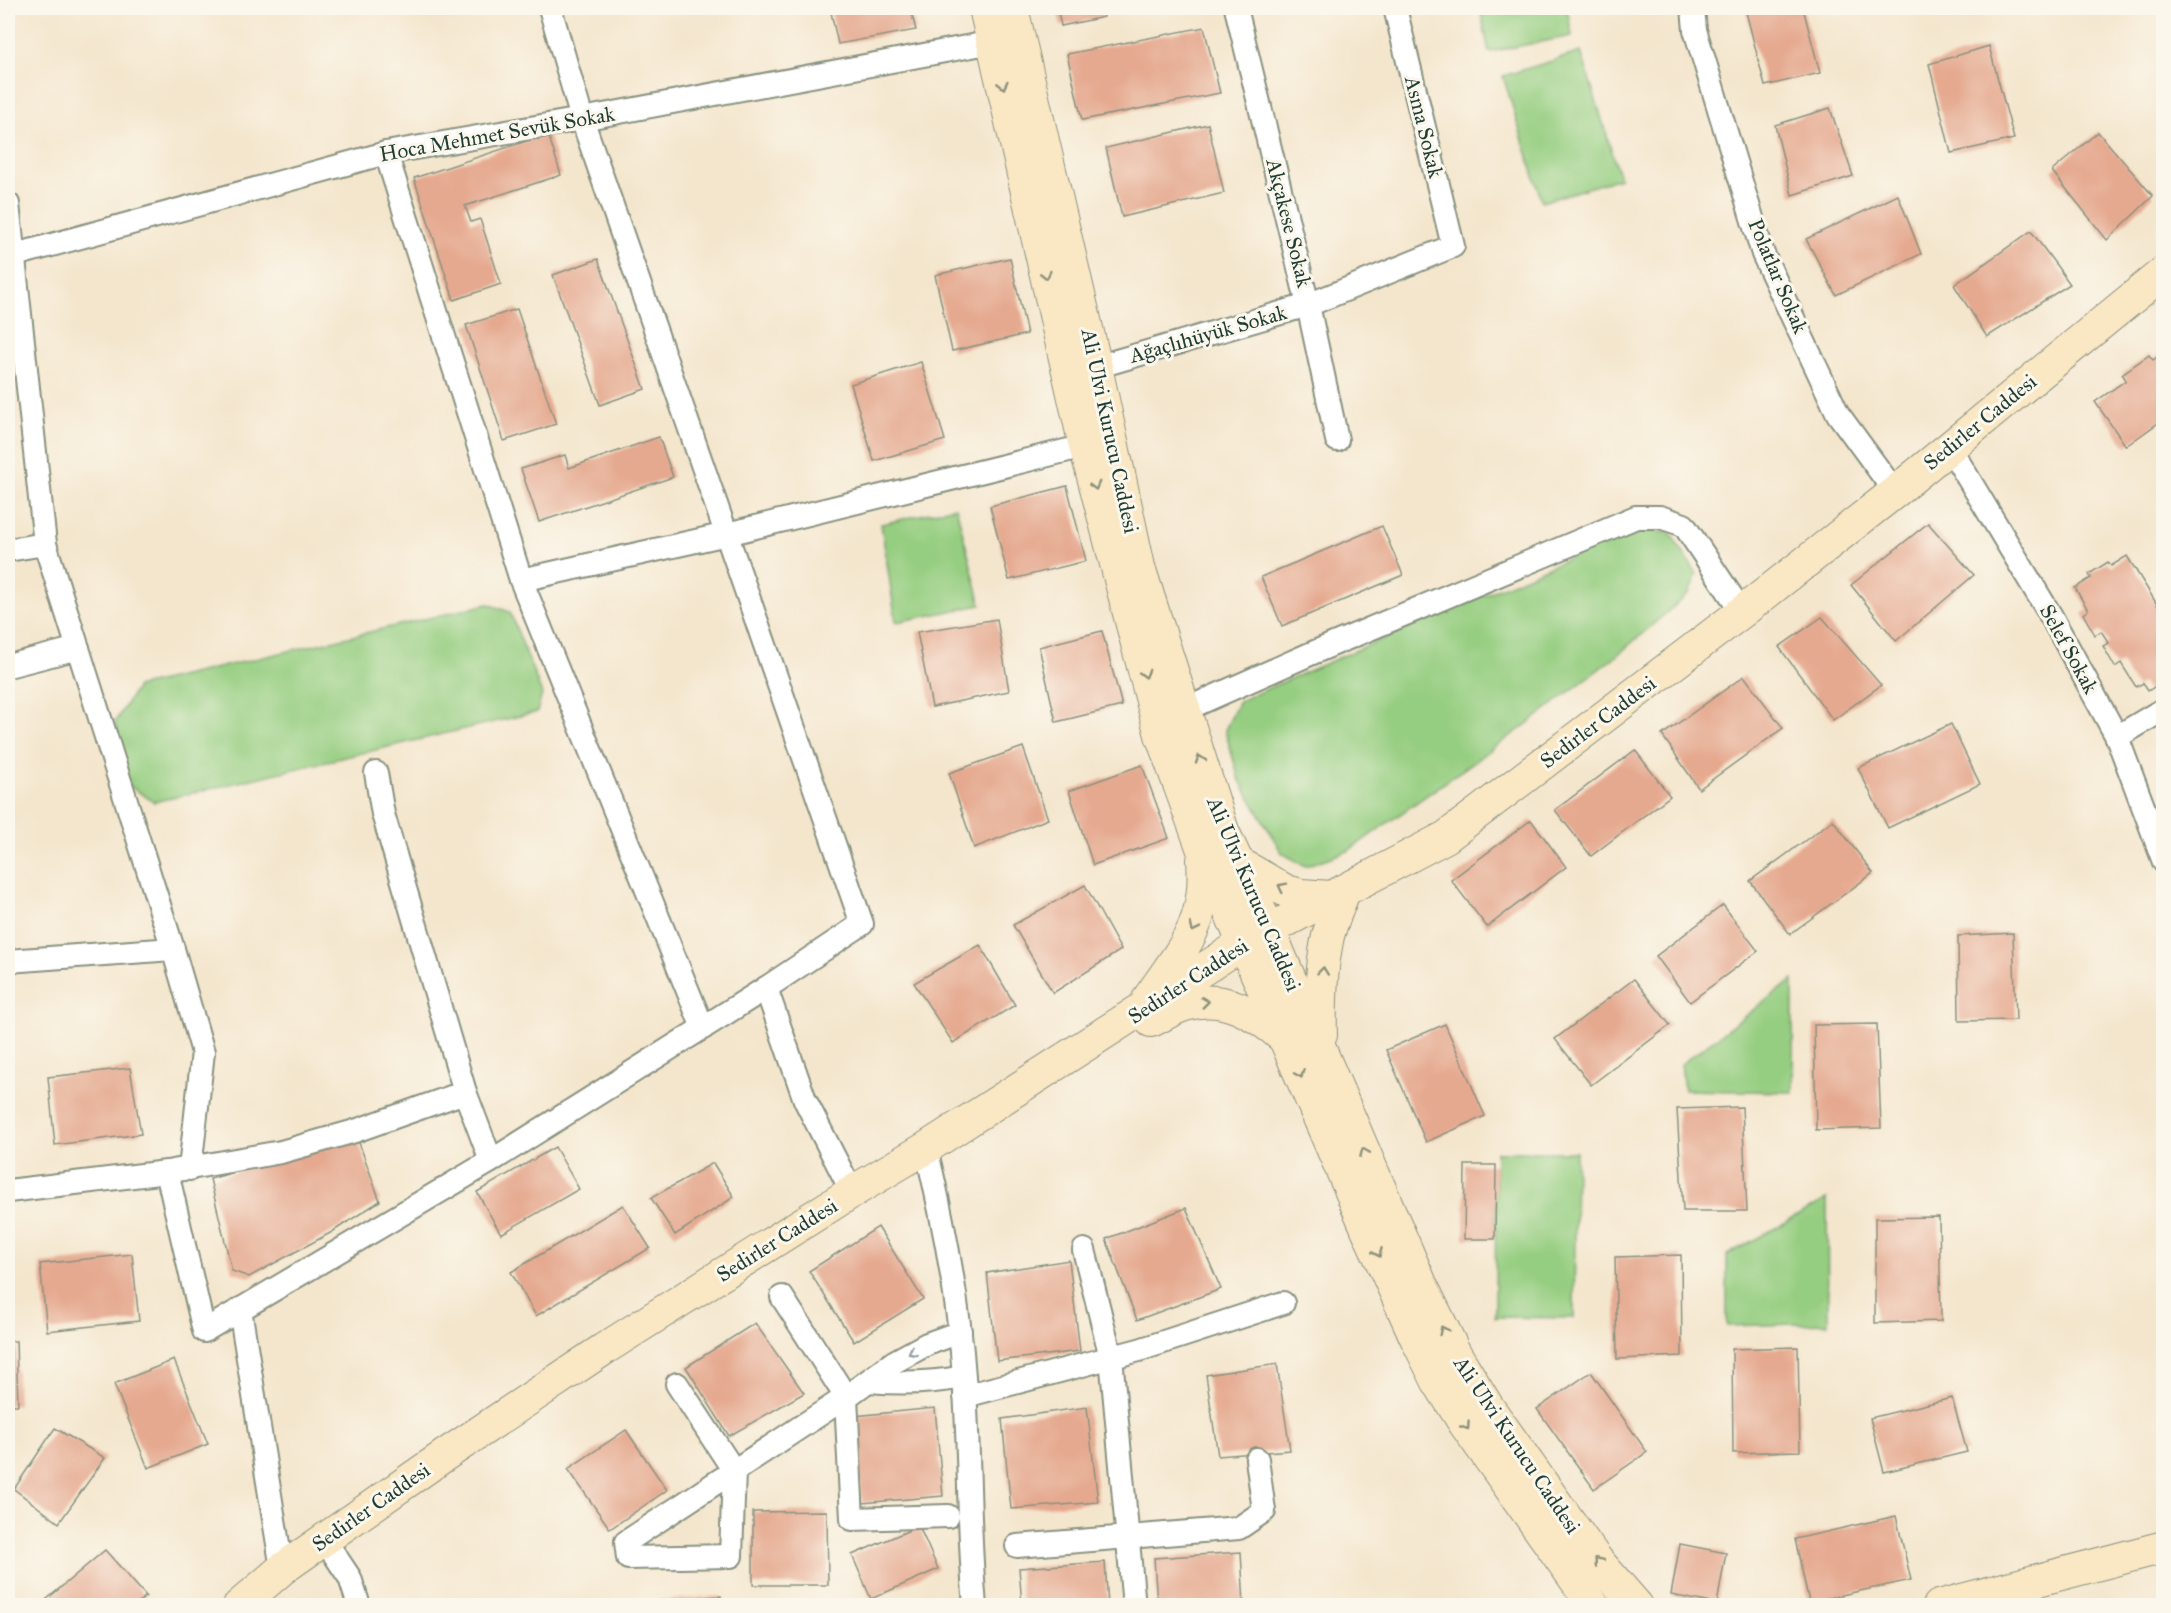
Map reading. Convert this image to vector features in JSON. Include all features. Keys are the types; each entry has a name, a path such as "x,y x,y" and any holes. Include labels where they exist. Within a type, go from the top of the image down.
{"main road":[{"name":"Ali Ulvi Kurucu Caddesi","path":"985,8 1085,446 1161,735 1203,850 1257,937 1321,1050 1421,1284 1455,1353 1488,1407 1596,1559 1637,1605"},
{"name":"Ali Ulvi Kurucu Caddesi","path":"1012,8 1096,367 1139,567 1223,831 1238,862 1284,1038 1402,1308 1438,1383 1594,1605"},
{"name":"Sedirler Caddesi","path":"238,1605 324,1539 604,1349 852,1192 926,1148 1257,937 1446,837 1742,612 1895,492 2163,272"},
{"path":"1141,1011 1187,942 1197,922 1205,882 1203,850"},
{"path":"1238,862 1286,891 1301,895 1338,894 1324,960 1320,994 1321,1050"},
{"path":"1055,1066 1186,1005 1214,1001 1238,1007 1262,1018 1284,1038"},
{"path":"1939,1605 2163,1547"}],"street":[{"path":"168,1172 204,1331 490,1161 766,988 862,924 582,119 550,8"},
{"name":"Akçakese Sokak","path":"1236,8 1308,305 1336,440"},
{"name":"Asma Sokak","path":"1395,8 1453,246"},
{"name":"Polatlar Sokak","path":"1693,8 1695,30 1763,254 1838,414 1895,492"},
{"name":"Hoca Mehmet Sevük Sokak","path":"11,256 386,153 582,119 993,42"},
{"path":"386,153 521,580 703,1028"},
{"path":"8,204 11,256 45,544 173,949 203,1052 190,1168"},
{"name":"Ağaçlıhüyük Sokak","path":"1096,367 1308,305 1453,246"},
{"path":"521,580 727,534 1085,446"},
{"name":"Selef Sokak","path":"1950,448 2046,608 2117,737 2163,862"},
{"path":"1184,710 1310,654 1636,517 1660,517 1684,525 1742,612"},
{"path":"8,550 45,544"},
{"path":"8,666 78,648"},
{"path":"2117,737 2163,709"},
{"path":"376,773 383,814 465,1092 490,1161"},
{"path":"8,961 173,949"},
{"path":"766,988 805,1100 852,1192"},
{"path":"8,1191 168,1172 290,1149 355,1131 465,1092"},
{"path":"926,1148 945,1225 960,1332 965,1386 975,1605"},
{"path":"1084,1250 1112,1357 1134,1605"},
{"path":"782,1297 846,1397 852,1519 948,1516"},
{"path":"869,1381 902,1384 938,1382 965,1386 1112,1357 1283,1303"},
{"path":"240,1309 282,1569"},
{"path":"677,1384 734,1471 731,1556 628,1558 626,1542 734,1471 846,1397 894,1362 927,1344 960,1332"},
{"path":"1017,1546 1239,1528 1264,1511 1257,1459"},
{"path":"324,1539 350,1578 359,1605"}],"green space":[{"path":"1480,8 1567,8 1572,36 1489,52"},
{"path":"1581,52 1620,178 1542,202 1503,76"},
{"path":"956,507 981,605 896,622 881,524"},
{"path":"1636,529 1670,533 1697,574 1689,593 1620,653 1530,722 1348,851 1305,866 1282,853 1239,779 1225,730 1239,701"},
{"path":"488,604 510,612 542,694 537,712 154,802 128,785 115,722 137,687"},
{"path":"1793,980 1793,1092 1684,1090 1681,1064"},
{"path":"1496,1152 1576,1152 1574,1318 1495,1317"},
{"path":"1827,1199 1828,1323 1727,1326 1727,1255"}],"building":[{"path":"830,8 910,8 916,30 838,44"},
{"path":"1057,8 1102,8 1104,17 1061,26"},
{"path":"1745,8 1803,8 1820,73 1765,86"},
{"path":"1204,27 1220,93 1082,120 1067,54"},
{"path":"1989,46 2014,139 1951,153 1929,64"},
{"path":"1830,108 1853,176 1792,195 1775,125"},
{"path":"1208,124 1224,193 1122,217 1106,148"},
{"path":"2098,132 2153,196 2107,240 2052,171"},
{"path":"548,134 561,175 465,206 471,222 480,219 501,284 454,300 414,178"},
{"path":"1898,195 1921,254 1836,295 1806,239"},
{"path":"2031,231 2070,284 1987,337 1954,285"},
{"path":"1010,258 1027,334 952,351 935,275"},
{"path":"598,259 645,389 600,405 553,275"},
{"path":"517,309 556,424 504,441 466,325"},
{"path":"2163,353 2163,423 2161,421 2126,446 2095,402 2126,380 2122,374 2149,355 2153,360"},
{"path":"921,362 945,440 874,461 851,384"},
{"path":"659,437 673,477 539,522 521,469 565,455 569,468"},
{"path":"1067,486 1086,561 1009,580 990,506"},
{"path":"1928,523 1974,575 1896,641 1851,585"},
{"path":"1382,526 1403,575 1282,626 1261,577"},
{"path":"2127,556 2163,614 2163,681 2148,691 2143,683 2136,687 2121,663 2115,667 2103,646 2109,643 2101,631 2095,635 2083,614 2088,610 2075,588 2091,578 2089,574 2108,562 2111,566"},
{"path":"1822,617 1881,685 1833,720 1779,647"},
{"path":"997,619 1009,691 932,707 917,632"},
{"path":"1102,631 1122,706 1056,722 1039,647"},
{"path":"1744,676 1783,728 1699,789 1662,735"},
{"path":"1951,724 1980,784 1888,828 1858,768"},
{"path":"1023,747 1048,819 974,848 949,773"},
{"path":"1635,750 1670,796 1591,856 1555,810"},
{"path":"1142,765 1169,838 1093,865 1069,791"},
{"path":"1531,820 1566,867 1487,927 1451,880"},
{"path":"1833,820 1873,873 1790,934 1750,881"},
{"path":"1085,885 1121,950 1053,993 1013,925"},
{"path":"1723,905 1758,951 1690,1002 1656,956"},
{"path":"2013,933 2016,1020 1959,1021 1958,936"},
{"path":"980,945 1015,1005 953,1043 914,983"},
{"path":"1634,979 1670,1025 1591,1085 1555,1039"},
{"path":"1445,1024 1485,1116 1426,1142 1386,1050"},
{"path":"1877,1024 1881,1128 1816,1130 1814,1025"},
{"path":"130,1068 141,1134 55,1145 48,1077"},
{"path":"1742,1107 1747,1211 1683,1211 1677,1109"},
{"path":"357,1137 380,1201 332,1232 249,1277 232,1271 210,1179"},
{"path":"555,1147 579,1189 501,1234 477,1192"},
{"path":"713,1163 734,1197 675,1235 651,1198"},
{"path":"1465,1165 1496,1165 1495,1239 1464,1239"},
{"path":"623,1205 650,1248 536,1316 511,1272"},
{"path":"1186,1208 1221,1289 1137,1320 1106,1239"},
{"path":"1939,1217 1941,1321 1875,1323 1875,1218"},
{"path":"878,1227 923,1299 854,1342 809,1271"},
{"path":"132,1254 139,1321 47,1331 40,1264"},
{"path":"1681,1255 1682,1356 1617,1359 1615,1257"},
{"path":"1069,1260 1080,1351 997,1361 987,1273"},
{"path":"755,1323 804,1393 729,1436 686,1367"},
{"path":"8,1341 16,1341 18,1405 8,1405"},
{"path":"1798,1347 1800,1451 1733,1453 1732,1349"},
{"path":"174,1360 208,1444 148,1468 114,1384"},
{"path":"1277,1364 1290,1450 1218,1456 1206,1375"},
{"path":"1591,1372 1647,1452 1594,1489 1537,1409"},
{"path":"1952,1398 1967,1452 1884,1472 1870,1418"},
{"path":"1087,1407 1098,1502 1011,1509 1002,1419"},
{"path":"935,1408 943,1496 862,1503 854,1416"},
{"path":"55,1428 105,1458 59,1523 14,1489"},
{"path":"626,1430 667,1490 610,1529 568,1469"},
{"path":"827,1511 828,1585 753,1585 753,1512"},
{"path":"1896,1516 1911,1580 1809,1602 1795,1539"},
{"path":"919,1526 938,1569 871,1599 852,1555"},
{"path":"1680,1544 1726,1553 1717,1604 1671,1595"},
{"path":"105,1550 146,1596 136,1605 40,1605"},
{"path":"1241,1552 1244,1605 1157,1605 1154,1558"},
{"path":"1105,1562 1108,1605 1022,1605 1019,1568"},
{"path":"721,1596 722,1605 642,1605 642,1602"}]}
